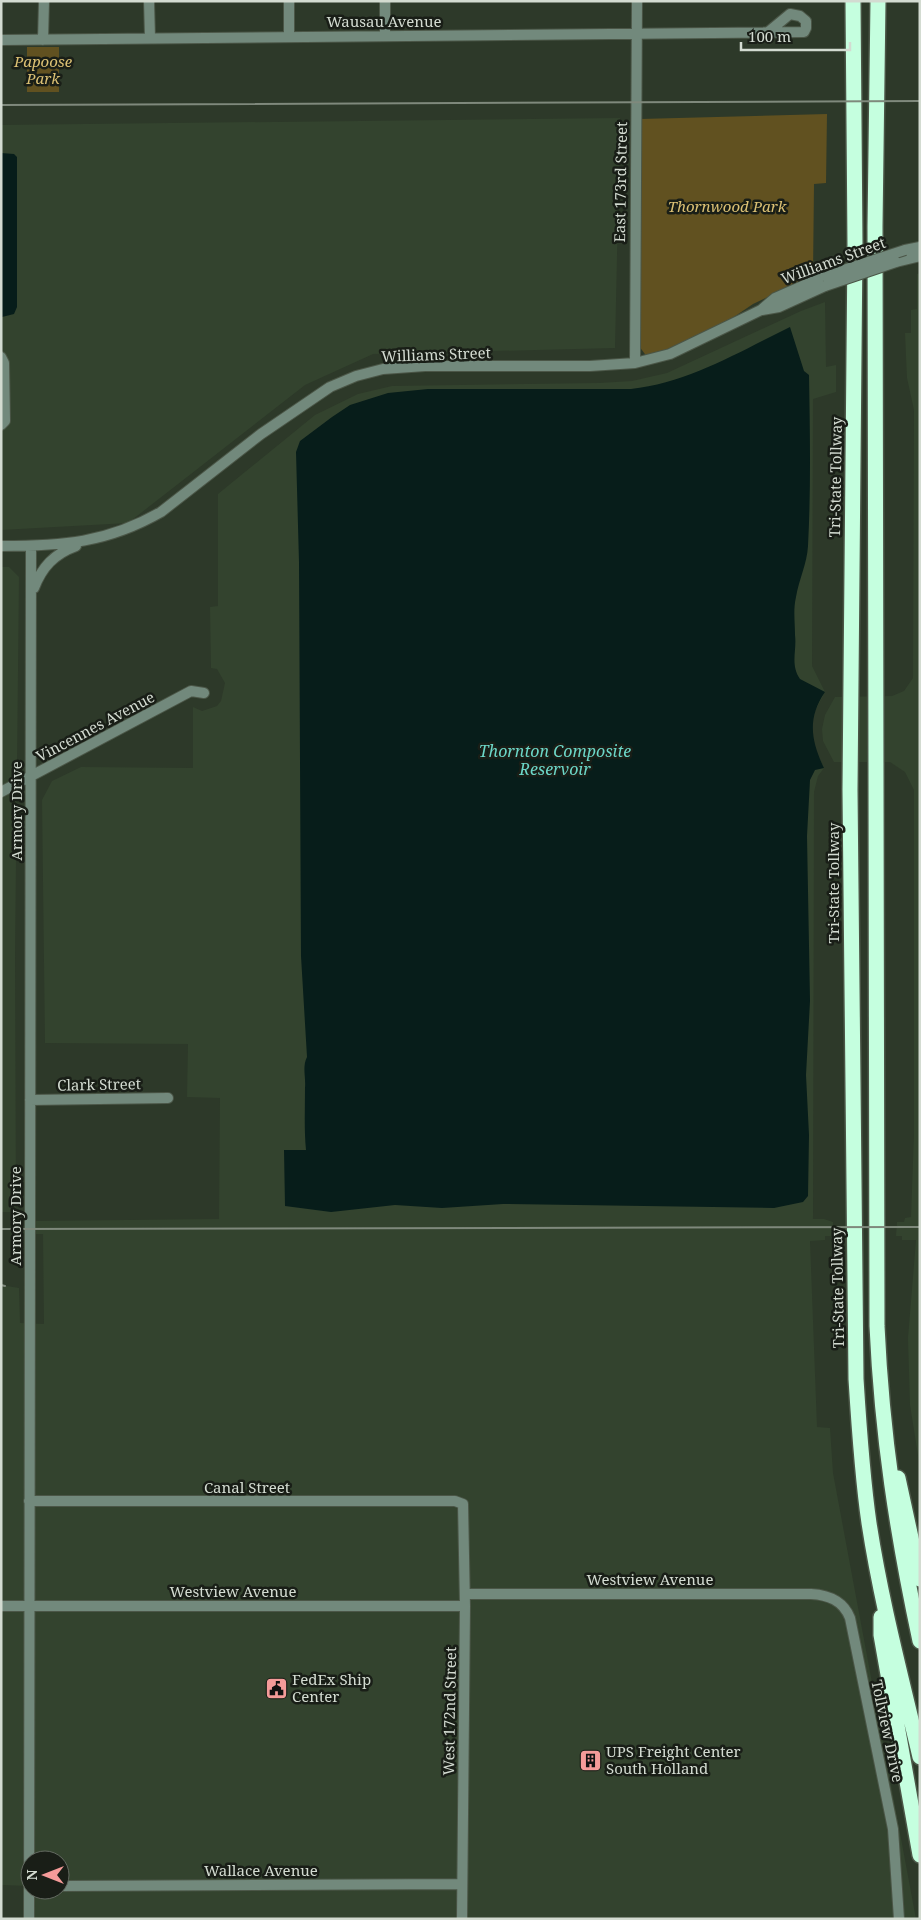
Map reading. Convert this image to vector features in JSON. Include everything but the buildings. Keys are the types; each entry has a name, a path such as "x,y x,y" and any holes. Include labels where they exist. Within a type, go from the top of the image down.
{"highway":[{"name":"Tri-State Tollway","path":"853,1 854,246 850,790 856,1370 861,1459 881,1591 920,1758"},
{"path":"878,1 875,226 877,669 876,1199 880,1385 892,1501 920,1641"},
{"path":"880,1385 920,1579"},
{"path":"881,1591 881,1635 920,1855"}],"street":[{"path":"43,40 44,1"},
{"path":"150,1 150,38"},
{"path":"289,1 289,37"},
{"path":"385,1 385,36"},
{"name":"East 173rd Street","path":"634,363 637,1"},
{"name":"Wausau Avenue","path":"1,40 767,32"},
{"name":"Williams Street","path":"1,546 88,542 119,533 161,512 269,429 330,387 356,376 383,369 416,367 590,366 634,363 670,354 761,310 775,298 905,250 920,247"},
{"name":"Williams Street","path":"825,281 920,256"},
{"path":"1,357 4,363 4,421 1,425"},
{"path":"31,596 43,568 56,556 88,542"},
{"name":"Armory Drive","path":"29,1850 31,546"},
{"name":"Vincennes Avenue","path":"1,792 31,778 192,691 204,693"},
{"name":"Clark Street","path":"30,1100 168,1098"},
{"name":"Canal Street","path":"29,1501 455,1501 463,1504"},
{"name":"West 172nd Street","path":"462,1919 465,1606 463,1504"},
{"name":"Westview Avenue","path":"465,1594 811,1594 835,1599"},
{"name":"Tollview Drive","path":"835,1599 847,1610 850,1618 893,1829 899,1919"},
{"name":"Westview Avenue","path":"1,1606 465,1606"},
{"name":"Wallace Avenue","path":"70,1886 462,1884"},
{"name":"Armory Drive","path":"29,1900 29,1919"}],"shaded area":[{"path":"620,118 615,348 373,354 305,385 128,523 1,530 1,125"},
{"path":"920,273 920,1468 910,1405 908,1338 916,1240 902,1240 902,1236 896,1236 897,1222 904,1222 905,1218 911,1217 914,1134 914,790 905,772 890,762 834,762 823,741 822,729 825,715 835,697 892,696 904,691 913,678 914,410 907,378 905,333 911,333 911,310 917,309 917,274"},
{"path":"825,302 826,367 836,365 836,392 813,399 812,666 825,692 813,715 812,729 815,749 824,768 818,776 814,792 813,1219 824,1219 833,1222 833,1236 825,1236 825,1240 810,1241 817,1427 830,1428 833,1473 916,1919 29,1919 29,1900 70,1900 70,1850 20,1850 20,1886 1,1885 1,1285 19,1288 20,1323 44,1324 43,1234 35,1234 35,1221 219,1219 220,1098 187,1097 188,1044 45,1043 42,800 52,781 81,767 193,768 193,707 202,711 217,706 221,701 225,683 217,669 211,668 210,607 218,606 218,494 315,415 358,394 392,386 599,383 632,381 667,373 801,311"},
{"path":"1,567 9,567 19,577 15,956 16,1212 1,1212"}],"green space":[{"name":"Papoose Park","path":"27,47 59,47 59,92 27,92"},
{"name":"Thornwood Park","path":"827,114 826,183 814,184 813,275 753,304 719,327 657,363 650,361 639,346 640,119"}],"water":[{"path":"1,153 14,154 17,157 17,307 14,314 2,317"},
{"name":"Thornton Composite Reservoir","path":"790,327 804,371 809,375 810,418 808,546 794,611 795,668 800,679 825,692 815,711 813,720 816,748 824,768 815,770 810,780 807,836 810,1001 806,1075 809,1135 808,1196 803,1202 774,1208 503,1204 442,1208 395,1205 331,1212 285,1206 284,1150 306,1150 304,1068 307,1057 301,956 299,562 296,452 300,441 350,405 388,393 428,389 631,389 652,386 713,365"}],"railway":[{"path":"1,105 920,101"},
{"path":"1,1229 920,1227"},
{"path":"1,1285 5,1286"}],"place":[{"name":"FedEx Ship Center","path":"276,1688"},
{"name":"UPS Freight Center South Holland","path":"590,1760"}]}
